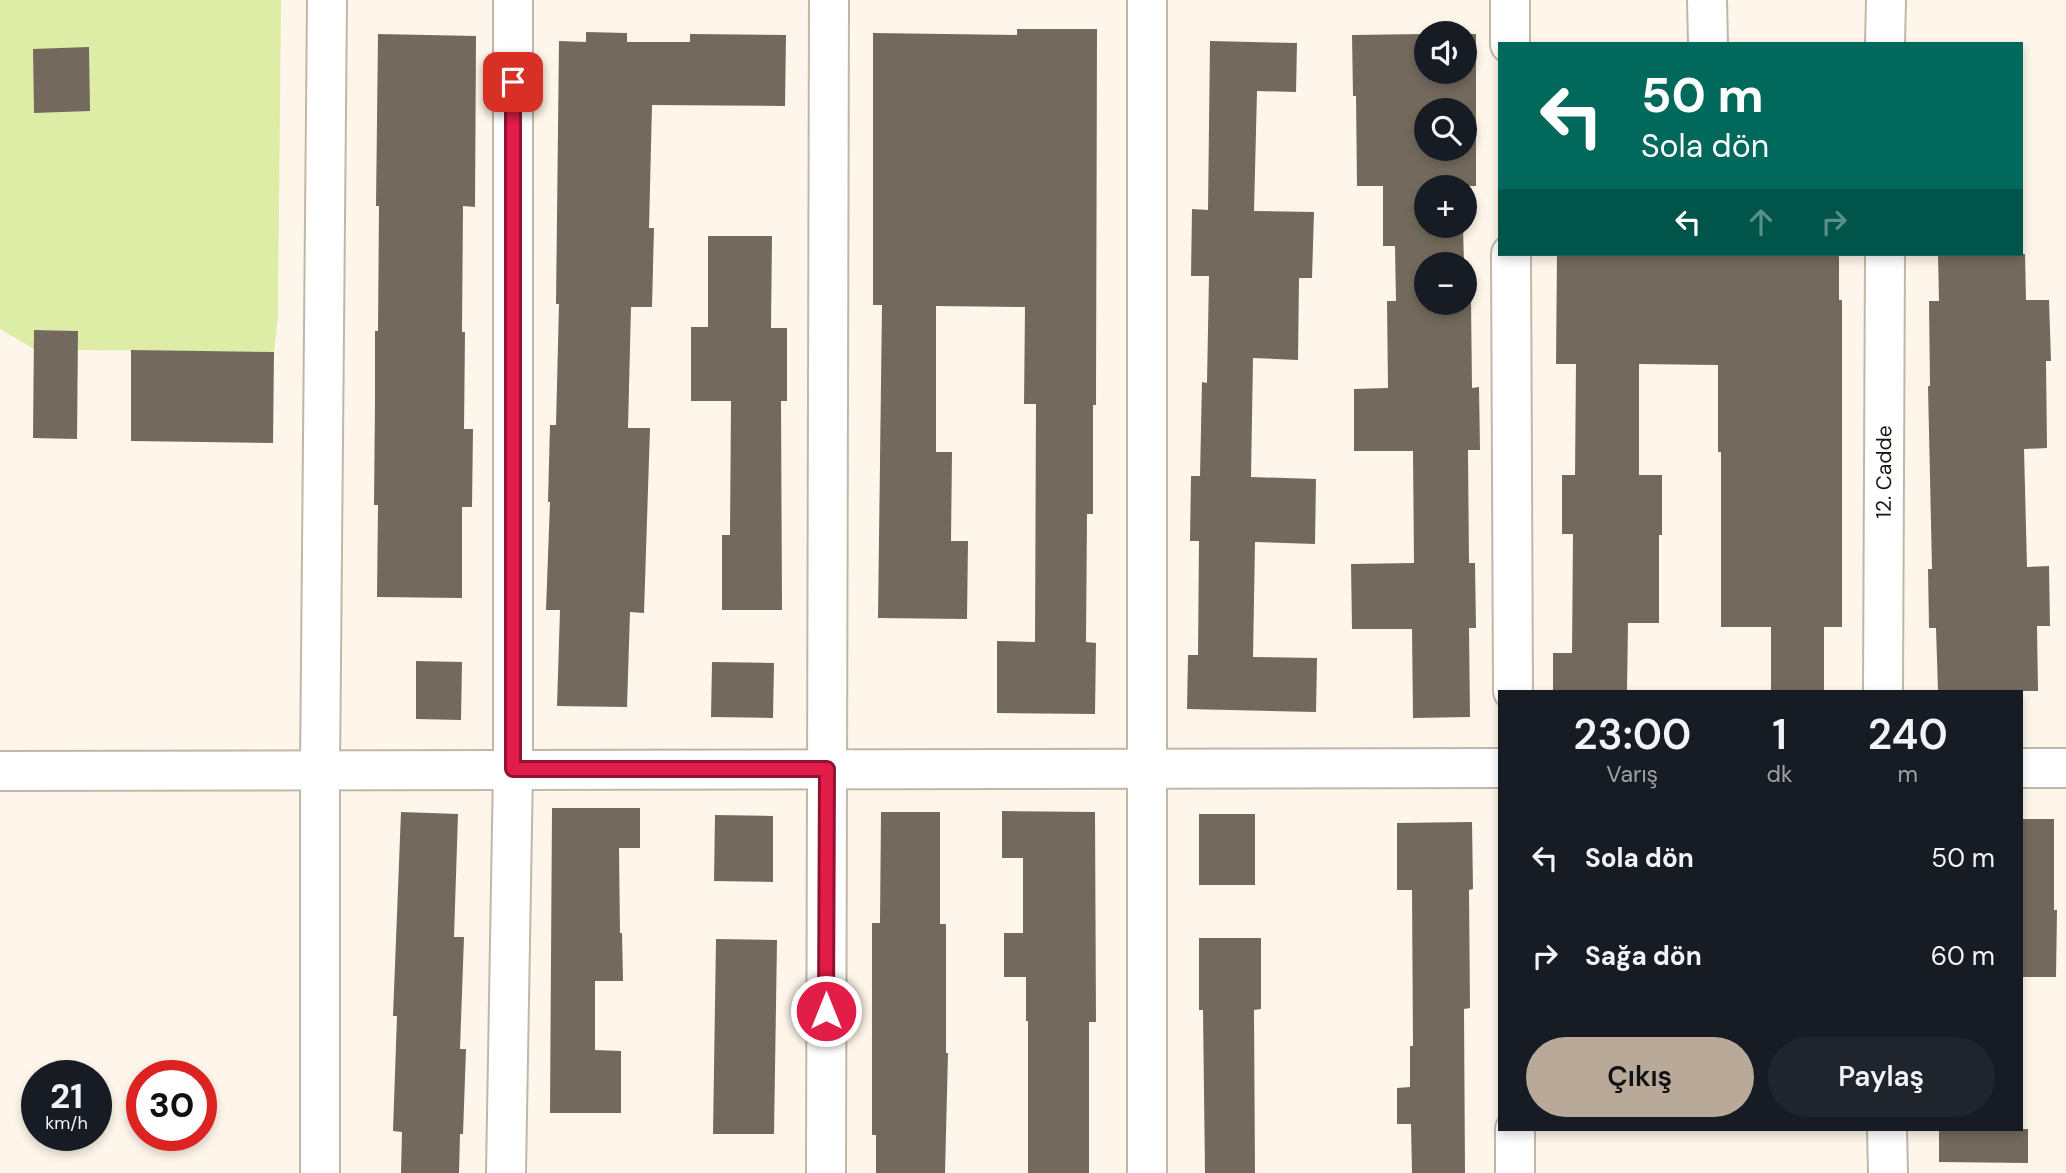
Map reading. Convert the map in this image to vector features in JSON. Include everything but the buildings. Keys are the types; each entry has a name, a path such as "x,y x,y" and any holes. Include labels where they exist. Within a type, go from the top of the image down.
{"street":[{"path":"320,1173 320,770 327,0"},
{"path":"506,1173 513,769 513,0"},
{"path":"826,1173 829,0"},
{"path":"1147,0 1147,1173"},
{"path":"1510,0 1510,42"},
{"path":"1707,0 1708,42"},
{"path":"1885,0 1885,42"},
{"path":"1511,256 1513,690"},
{"name":"12. Cadde","path":"1883,690 1885,256"},
{"path":"0,771 1498,768"},
{"path":"2023,768 2066,768"},
{"path":"1515,1131 1515,1173"},
{"path":"1887,1131 1888,1173"}],"green space":[{"path":"0,0 281,0 278,317 274,352 78,350 78,331 35,330 34,349 0,329"}],"route":[{"path":"513,82 513,769 827,769 826,1011"}]}
